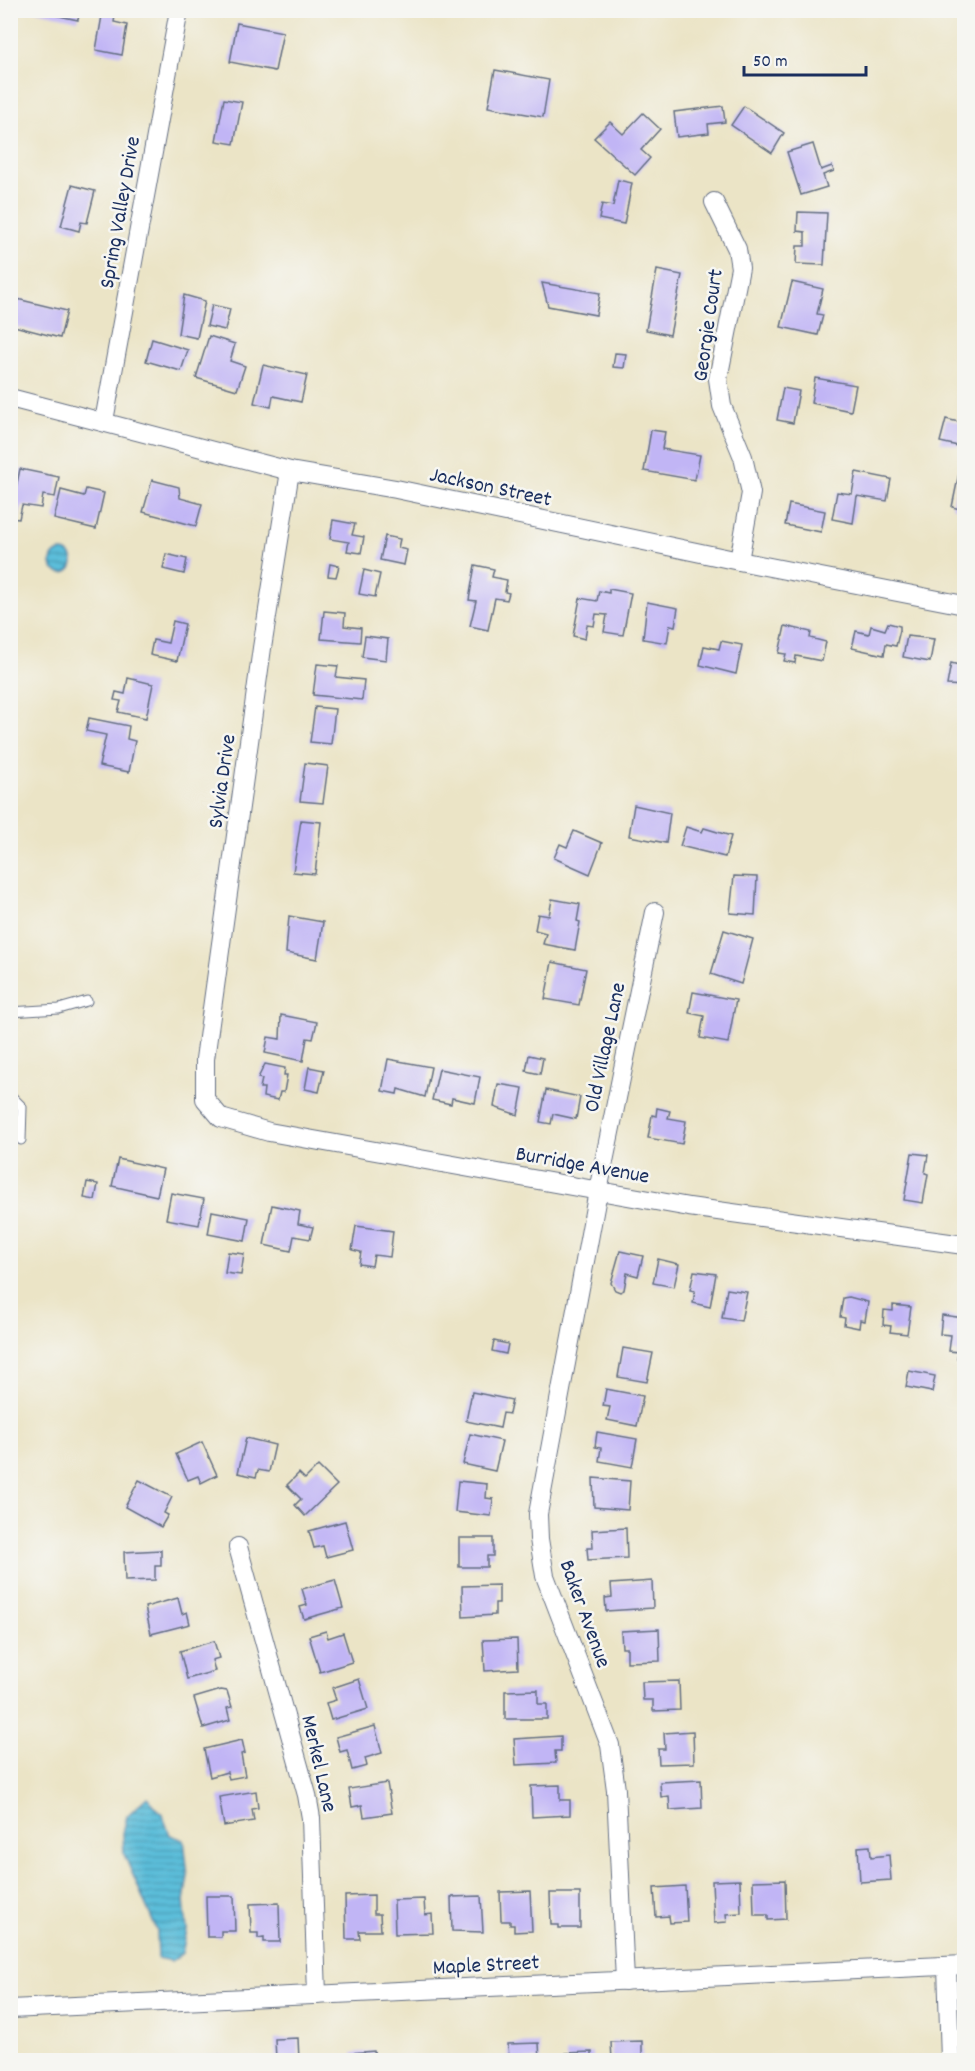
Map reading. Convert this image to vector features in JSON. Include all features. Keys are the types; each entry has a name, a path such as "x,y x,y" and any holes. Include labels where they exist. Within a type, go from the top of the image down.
{"street":[{"name":"Spring Valley Drive","path":"104,422 179,10"},
{"name":"Georgie Court","path":"714,202 737,249 740,268 718,379 722,406 744,457 751,493 739,561"},
{"name":"Jackson Street","path":"10,398 290,471 396,489 739,561 964,605"},
{"name":"Sylvia Drive","path":"205,1099 205,1059 262,648 290,471"},
{"name":"Old Village Lane","path":"598,1191 655,912"},
{"name":"Burridge Avenue","path":"205,1099 221,1118 269,1132 689,1207 964,1245"},
{"name":"Baker Avenue","path":"598,1191 542,1484 539,1539 545,1576 610,1745 616,1790 625,1981"},
{"name":"Merkel Lane","path":"238,1547 307,1795 312,1854 317,1995"},
{"name":"Maple Street","path":"10,2009 956,1966"},
{"path":"950,2061 956,1966"}],"lane":[{"path":"10,1012 59,1010 87,1001"},
{"path":"10,1095 22,1107 21,1140"}],"water":[{"path":"62,551 70,554 73,562 70,570 62,573 54,570 51,562 54,554"},
{"path":"147,1797 162,1814 170,1835 184,1840 188,1876 184,1901 187,1930 182,1953 172,1961 158,1958 157,1931 124,1854 123,1833 127,1816"}],"building":[{"path":"32,10 80,10 78,20"},
{"path":"103,10 116,10 114,22 127,25 122,55 96,50"},
{"path":"237,23 283,32 275,71 230,62"},
{"path":"495,70 549,80 543,117 488,107"},
{"path":"224,99 242,102 234,144 216,141"},
{"path":"723,106 725,122 708,124 709,133 677,137 674,112"},
{"path":"744,106 784,133 772,153 731,125"},
{"path":"643,113 660,129 641,150 650,158 635,175 594,138 610,122 623,134"},
{"path":"813,144 821,170 832,166 834,171 823,175 827,187 801,195 787,152"},
{"path":"618,180 632,183 624,224 599,219 602,204 613,206"},
{"path":"72,185 95,191 87,223 81,222 79,231 61,226"},
{"path":"798,212 827,213 824,265 796,264 797,246 805,246 805,232 797,231"},
{"path":"657,270 682,275 670,335 646,330"},
{"path":"792,282 823,289 817,314 823,315 818,335 781,327"},
{"path":"542,283 600,293 596,315 548,306"},
{"path":"184,295 205,301 197,338 178,334"},
{"path":"13,298 67,311 60,338 10,325"},
{"path":"212,305 230,309 225,330 207,326"},
{"path":"209,336 235,344 230,361 245,366 237,390 196,378"},
{"path":"152,339 188,350 181,371 146,361"},
{"path":"615,353 626,354 624,368 613,367"},
{"path":"263,365 307,375 301,402 273,396 271,407 254,403"},
{"path":"815,378 856,385 851,411 811,403"},
{"path":"783,388 799,391 793,423 777,420"},
{"path":"946,419 963,423 958,446 940,442"},
{"path":"651,430 665,432 662,449 700,455 695,480 644,471"},
{"path":"20,469 59,477 55,497 43,495 41,508 22,505 19,519 10,518 10,501 13,502"},
{"path":"856,472 891,479 887,501 857,496 853,523 832,519 837,492 852,494"},
{"path":"959,473 964,474 964,510 952,507"},
{"path":"152,480 179,487 180,498 202,504 196,526 143,512"},
{"path":"86,489 104,493 96,529 54,519 61,490 84,496"},
{"path":"789,504 825,511 821,532 785,525"},
{"path":"333,520 355,524 352,535 364,537 361,553 347,551 349,542 330,539"},
{"path":"385,536 400,539 398,548 407,550 404,565 380,560"},
{"path":"166,554 187,559 184,574 163,569"},
{"path":"330,564 339,566 336,577 328,576"},
{"path":"475,565 494,569 492,577 507,580 505,592 509,593 507,600 495,598 488,630 470,626 476,601 469,600"},
{"path":"364,570 380,574 375,597 359,594"},
{"path":"609,589 631,593 623,635 604,632 607,615 596,614 594,626 587,625 585,639 573,636 580,598 597,601 599,591 609,593"},
{"path":"647,602 678,608 675,626 670,625 667,643 643,639"},
{"path":"324,611 345,613 344,626 361,628 360,642 321,639"},
{"path":"173,621 185,624 177,661 150,655 153,640 168,643"},
{"path":"888,623 900,626 900,630 896,646 886,644 884,655 852,648 856,631 869,634 871,626 885,630"},
{"path":"785,626 811,632 810,638 826,642 822,661 796,656 795,663 784,661 786,654 779,653"},
{"path":"365,636 388,639 386,660 362,657"},
{"path":"907,636 934,639 930,662 903,657"},
{"path":"721,641 742,645 736,674 700,665 704,646 719,649"},
{"path":"951,663 963,666 964,686 947,685"},
{"path":"317,664 338,666 336,677 364,680 362,700 313,695"},
{"path":"128,678 153,684 146,718 118,712 121,701 114,700 116,692 125,694"},
{"path":"315,707 335,709 331,744 310,742"},
{"path":"89,718 129,726 127,739 135,741 129,772 99,766 106,735 86,731"},
{"path":"305,763 328,766 323,803 300,801"},
{"path":"634,805 670,813 666,843 629,836"},
{"path":"301,820 321,822 315,874 293,872"},
{"path":"686,827 702,832 704,828 731,836 725,857 680,846"},
{"path":"574,831 602,843 590,874 554,858 560,844 567,847"},
{"path":"734,876 757,877 755,915 730,913"},
{"path":"552,899 580,904 577,921 580,922 575,950 543,944 546,933 535,930 538,914 549,916"},
{"path":"289,916 323,922 317,959 286,953"},
{"path":"724,930 753,939 741,984 711,974"},
{"path":"552,962 586,969 579,1005 545,999"},
{"path":"693,992 736,1000 728,1043 700,1038 704,1016 689,1013"},
{"path":"281,1015 317,1022 313,1039 307,1038 303,1061 265,1053 268,1037 280,1039"},
{"path":"529,1055 543,1058 540,1074 526,1071"},
{"path":"388,1059 431,1067 425,1097 398,1089 397,1094 382,1091"},
{"path":"265,1064 285,1068 284,1075 287,1075 284,1092 280,1092 278,1100 263,1097 264,1088 260,1088 262,1079 258,1078"},
{"path":"309,1067 324,1070 319,1092 305,1089"},
{"path":"439,1069 480,1077 475,1103 452,1098 451,1104 432,1100"},
{"path":"498,1084 523,1088 518,1115 494,1107"},
{"path":"546,1090 580,1097 576,1119 553,1114 551,1124 540,1122"},
{"path":"657,1108 670,1111 668,1118 686,1121 682,1144 648,1138 652,1115 656,1116"},
{"path":"912,1153 928,1155 925,1173 928,1174 923,1203 904,1200"},
{"path":"118,1159 163,1169 157,1196 112,1186"},
{"path":"87,1182 98,1184 95,1200 84,1198"},
{"path":"171,1193 204,1199 199,1225 166,1219"},
{"path":"272,1205 300,1211 298,1224 313,1227 310,1239 294,1236 291,1251 264,1245"},
{"path":"212,1211 249,1218 245,1241 208,1234"},
{"path":"356,1226 393,1231 390,1257 374,1255 372,1266 359,1264 361,1252 352,1250"},
{"path":"620,1251 643,1256 638,1276 627,1273 624,1290 620,1292 615,1290 611,1283"},
{"path":"228,1252 244,1254 241,1275 225,1273"},
{"path":"658,1259 679,1264 674,1287 653,1283"},
{"path":"694,1271 716,1274 710,1307 693,1303 695,1291 690,1290"},
{"path":"727,1289 747,1292 741,1321 722,1318"},
{"path":"849,1297 868,1302 865,1321 860,1320 859,1328 844,1325 845,1318 840,1317 843,1298"},
{"path":"893,1305 911,1307 907,1334 890,1332 891,1326 883,1325 884,1310 893,1311"},
{"path":"942,1315 964,1318 964,1359 957,1358 958,1352 949,1351 951,1335 940,1334"},
{"path":"494,1341 508,1344 506,1354 492,1351"},
{"path":"623,1348 653,1353 647,1382 618,1377"},
{"path":"909,1371 935,1376 932,1392 906,1387"},
{"path":"606,1389 643,1396 637,1426 607,1420 610,1407 603,1406"},
{"path":"472,1392 512,1400 509,1414 503,1413 500,1428 466,1421"},
{"path":"597,1432 637,1439 632,1467 599,1461 601,1448 595,1447"},
{"path":"470,1434 502,1441 495,1471 463,1464"},
{"path":"246,1438 275,1445 269,1472 258,1470 256,1477 238,1473"},
{"path":"202,1442 217,1475 201,1483 198,1476 188,1480 176,1454"},
{"path":"318,1466 337,1485 305,1516 295,1505 301,1499 287,1485 299,1473 305,1479"},
{"path":"593,1478 630,1481 628,1510 594,1507"},
{"path":"139,1480 172,1497 164,1513 168,1515 161,1527 125,1507"},
{"path":"458,1481 487,1484 486,1498 493,1499 491,1516 455,1512"},
{"path":"345,1521 353,1550 326,1557 323,1546 314,1548 309,1531"},
{"path":"626,1528 627,1558 588,1560 587,1548 593,1548 592,1530"},
{"path":"459,1538 493,1538 493,1556 487,1556 487,1567 459,1567"},
{"path":"161,1550 161,1566 155,1566 155,1580 125,1581 124,1552"},
{"path":"335,1580 343,1608 304,1619 300,1607 307,1605 302,1589"},
{"path":"652,1581 653,1608 606,1611 605,1598 612,1597 611,1584"},
{"path":"499,1585 499,1603 495,1603 495,1615 463,1617 462,1586"},
{"path":"178,1598 182,1614 187,1612 190,1624 151,1634 145,1607"},
{"path":"659,1629 660,1661 627,1662 627,1648 622,1648 621,1631"},
{"path":"326,1631 328,1638 343,1633 352,1662 320,1672 309,1636"},
{"path":"517,1639 518,1669 485,1671 483,1640"},
{"path":"214,1641 219,1658 212,1660 215,1671 187,1679 180,1651"},
{"path":"359,1679 368,1709 331,1720 326,1703 336,1700 332,1688"},
{"path":"679,1681 680,1710 653,1711 653,1700 643,1700 642,1682"},
{"path":"221,1690 227,1691 232,1707 227,1708 230,1720 203,1728 194,1698"},
{"path":"538,1690 538,1704 547,1704 547,1719 505,1719 505,1691"},
{"path":"375,1726 382,1753 365,1758 367,1766 352,1770 347,1750 340,1752 336,1737"},
{"path":"693,1731 694,1763 659,1764 658,1749 665,1749 664,1733"},
{"path":"561,1736 561,1751 555,1751 556,1763 516,1765 514,1739"},
{"path":"242,1740 245,1753 241,1754 245,1776 229,1779 227,1772 210,1777 204,1749"},
{"path":"701,1780 702,1808 670,1810 669,1796 661,1797 660,1782"},
{"path":"387,1783 392,1813 364,1817 362,1805 352,1807 349,1789"},
{"path":"560,1785 560,1800 570,1800 570,1815 532,1817 531,1786"},
{"path":"256,1791 258,1808 252,1809 254,1821 224,1826 219,1797"},
{"path":"870,1846 871,1857 889,1855 891,1880 860,1882 858,1847"},
{"path":"740,1880 741,1913 726,1914 727,1922 714,1923 712,1881"},
{"path":"785,1880 786,1919 768,1920 768,1915 754,1915 753,1881"},
{"path":"685,1886 687,1922 670,1923 669,1916 656,1917 654,1888"},
{"path":"530,1891 532,1931 514,1932 514,1925 510,1925 510,1921 501,1921 500,1892"},
{"path":"550,1893 580,1893 580,1928 559,1928 559,1925 551,1925"},
{"path":"374,1895 374,1914 380,1914 381,1931 359,1931 360,1939 346,1939 345,1896"},
{"path":"206,1896 234,1896 235,1931 221,1931 221,1937 207,1937"},
{"path":"481,1896 483,1932 452,1931 451,1897"},
{"path":"424,1899 425,1915 432,1914 433,1933 395,1934 394,1900"},
{"path":"279,1903 280,1942 264,1942 264,1937 258,1938 258,1933 251,1933 250,1904"},
{"path":"298,2038 299,2060 276,2060 275,2039"},
{"path":"642,2041 642,2060 612,2060 611,2042"},
{"path":"539,2043 540,2060 509,2060 508,2044"},
{"path":"374,2051 375,2060 353,2060 352,2053"},
{"path":"592,2052 592,2060 566,2060 566,2053"},
{"path":"223,2055 224,2060 204,2060 204,2056"}]}
